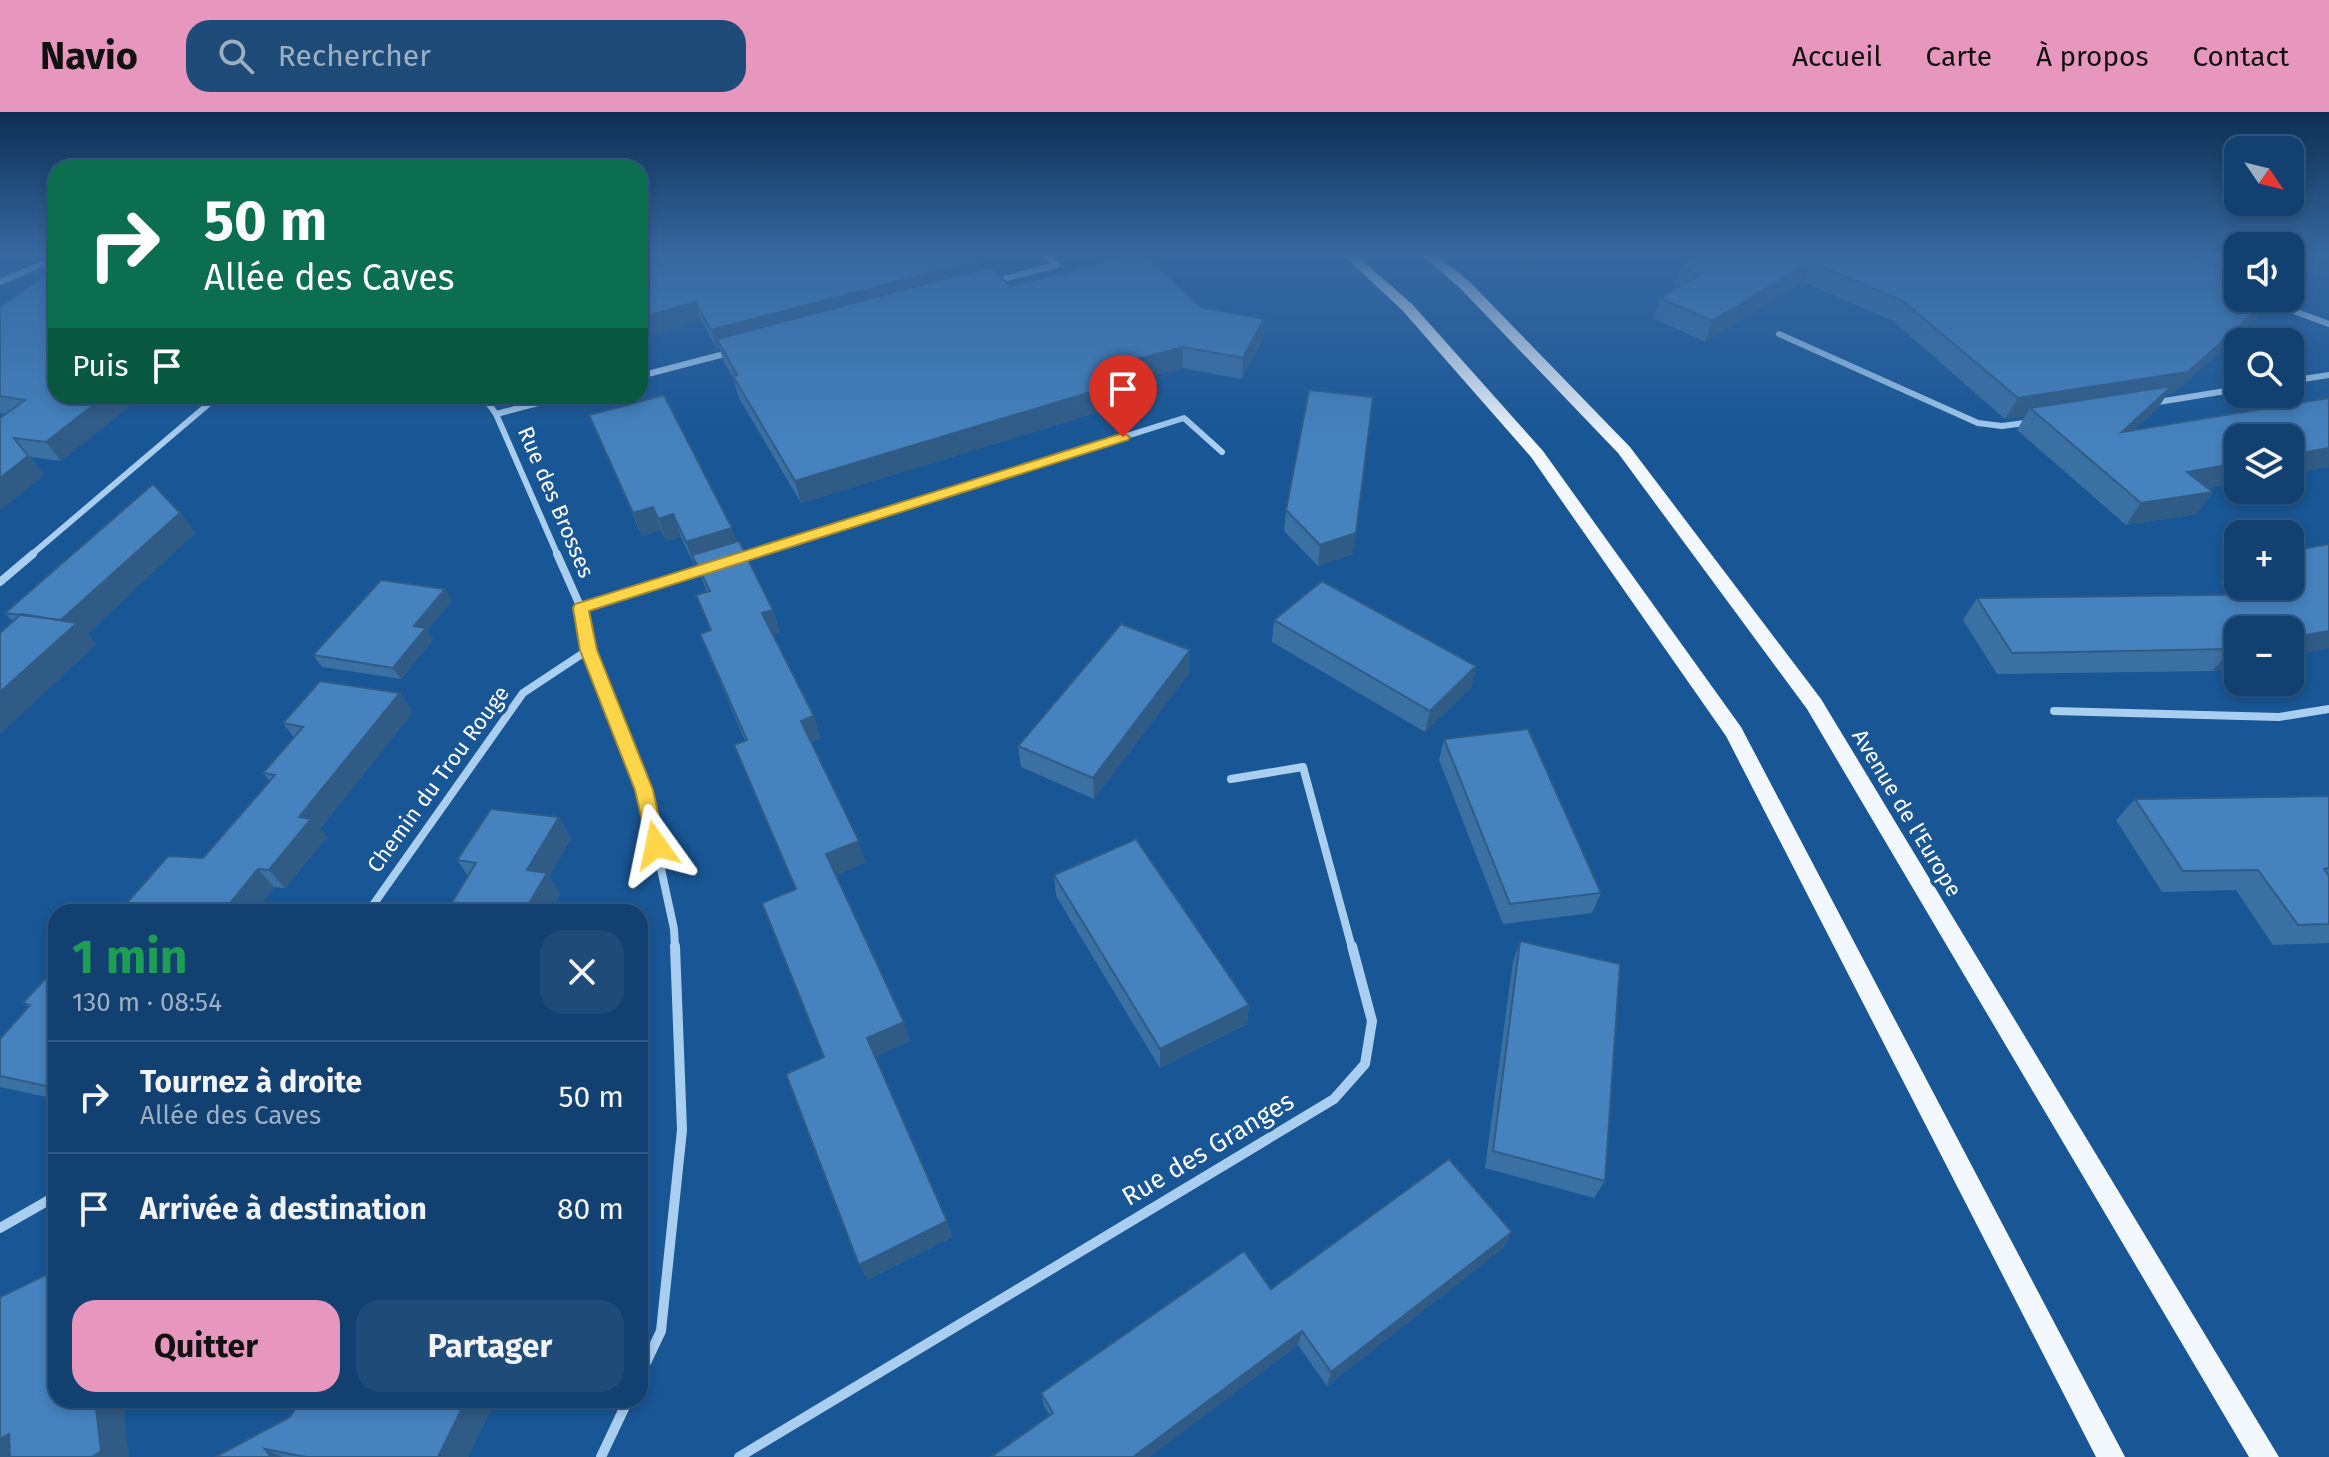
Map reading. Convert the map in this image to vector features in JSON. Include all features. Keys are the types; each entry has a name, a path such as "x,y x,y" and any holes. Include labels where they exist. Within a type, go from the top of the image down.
{"main road":[{"path":"1417,318 1537,454 1734,732 2111,1457"},
{"name":"Avenue de l'Europe","path":"1497,318 1624,450 1814,704 2265,1457"}],"street":[{"path":"1779,334 1978,423 2002,426 2034,421"},
{"path":"648,374 748,347"},
{"path":"2304,379 2329,375"},
{"path":"2144,404 2224,391"},
{"path":"0,582 209,404"},
{"name":"Rue des Brosses","path":"489,404 496,414 581,608 588,650 644,790 674,929 682,1130 661,1331 648,1358"},
{"path":"496,414 534,404"},
{"path":"731,560 1184,418 1222,452"},
{"path":"581,608 716,565"},
{"name":"Chemin du Trou Rouge","path":"374,904 523,693 588,650"},
{"path":"2054,711 2279,717 2329,709"},
{"name":"Rue des Granges","path":"739,1457 1334,1099 1365,1064 1372,1021 1303,767 1231,779"},
{"path":"0,1228 48,1201"},
{"path":"601,1457 624,1408"}],"building":[{"path":"0,318 48,318 48,404 95,404 46,442 14,438 28,456 0,478 0,418 25,400 0,396"},
{"path":"704,318 758,318 711,330"},
{"path":"798,318 1264,319 1243,358 1183,347 1100,369 1114,385 795,481 733,376 737,375 717,339"},
{"path":"1923,318 2248,318 2237,328 2224,328 2224,340 2188,372 2018,398"},
{"path":"2172,386 2122,432 2268,408 2304,408 2304,402 2329,398 2329,448 2304,452 2304,424 2224,424 2224,465 2187,472 2213,492 2141,503 2030,408"},
{"path":"1309,390 1373,397 1356,533 1320,545 1286,510"},
{"path":"664,395 732,528 686,542 673,514 658,519 653,507 633,513 589,415 630,404 648,404 648,399"},
{"path":"153,484 180,513 61,620 5,613"},
{"path":"739,541 773,610 762,613 814,716 801,721 859,841 826,854 904,1022 867,1038 947,1221 859,1265 786,1074 824,1057 762,903 796,889 734,745 747,740 700,634 711,630 696,595 710,591 692,555"},
{"path":"2329,544 2329,631 2304,635 2304,616 2224,616 2224,649 2012,653 1977,598 2224,595 2224,600 2304,600 2304,548"},
{"path":"381,580 445,589 414,626 426,628 393,668 313,655"},
{"path":"1322,581 1476,666 1430,711 1274,620"},
{"path":"21,614 77,623 0,692 0,633"},
{"path":"1121,624 1190,650 1093,778 1018,746"},
{"path":"320,681 400,693 299,817 311,819 269,870 258,869 230,904 126,904 168,856 203,858 275,775 263,773 303,727 283,723"},
{"path":"1528,729 1601,893 1510,904 1444,739"},
{"path":"2329,796 2329,868 2324,869 2329,876 2329,924 2298,925 2258,870 2183,871 2135,799"},
{"path":"491,809 559,817 527,870 547,873 529,904 451,904 476,863 457,860"},
{"path":"1136,839 1249,1005 1160,1049 1054,875"},
{"path":"1520,941 1620,964 1605,1181 1493,1151"},
{"path":"48,976 46,1086 0,1076 0,1039 30,1005 23,1003"},
{"path":"1449,1159 1512,1232 1331,1372 1302,1331 1133,1457 991,1457 1053,1413 1041,1393 1244,1251 1271,1289"},
{"path":"48,1274 48,1408 96,1408 101,1451 92,1457 10,1457 9,1434 0,1439 0,1297"},
{"path":"295,1408 462,1408 438,1457 306,1457 265,1449 271,1457 215,1457 290,1417"}],"route":[{"path":"656,845 644,790 588,650 581,608 1123,437"}]}
